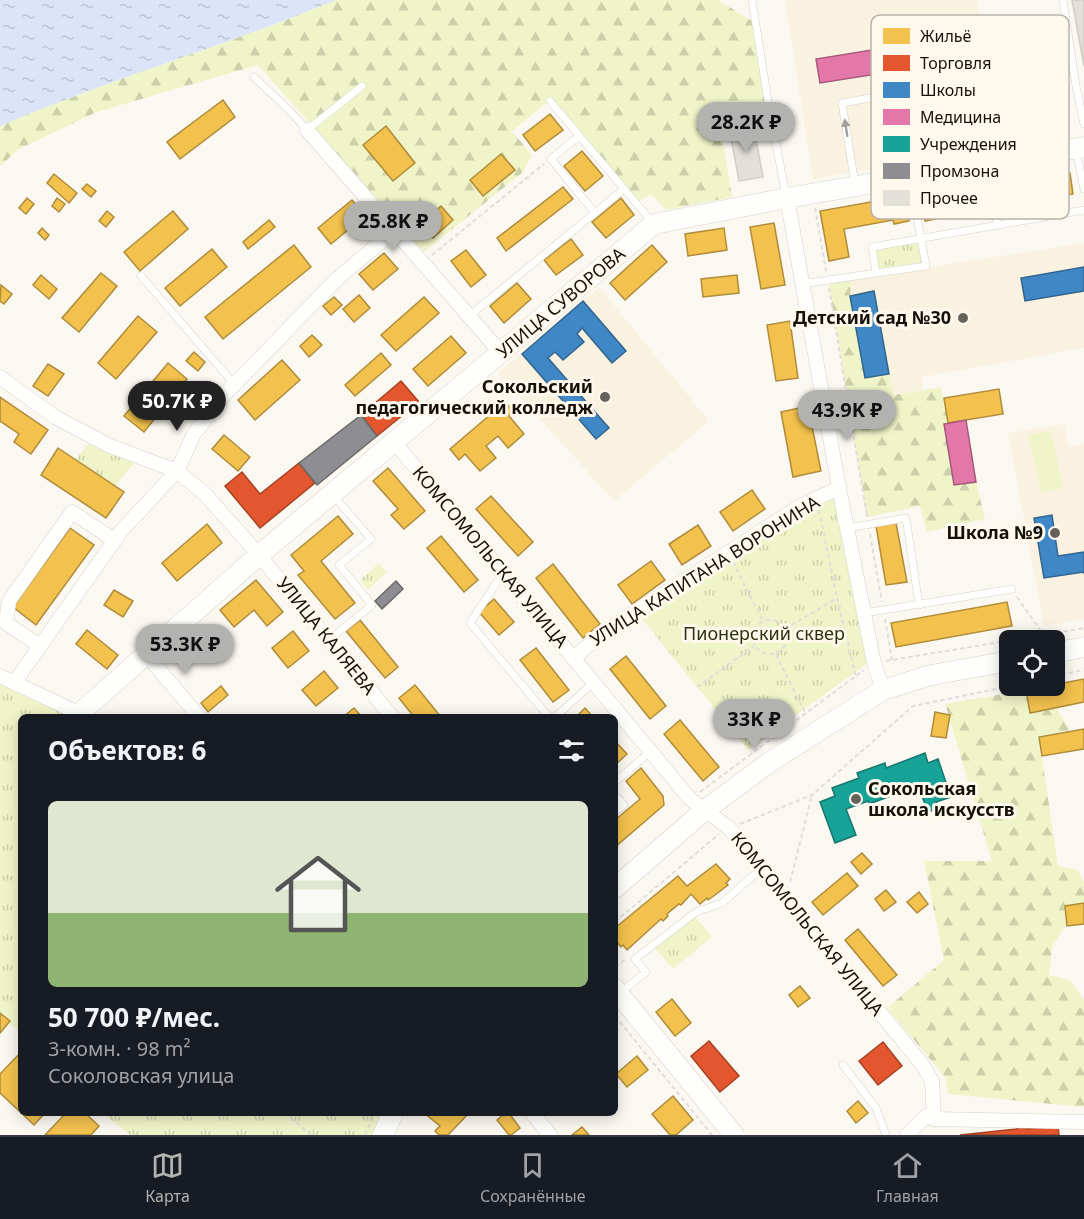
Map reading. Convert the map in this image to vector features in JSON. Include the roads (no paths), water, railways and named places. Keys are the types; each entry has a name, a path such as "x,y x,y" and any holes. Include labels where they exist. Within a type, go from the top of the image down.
{"street":[{"path":"307,130 502,354"},
{"name":"УЛИЦА СУВОРОВА","path":"85,714 146,654 259,555 502,354 654,224 871,183"},
{"name":"УЛИЦА КАПИТАНА ВОРОНИНА","path":"787,198 839,488 874,663 883,690"},
{"path":"14,683 114,540 177,471 194,434 235,384 338,278 395,230"},
{"name":"УЛИЦА КАЛЯЕВА","path":"0,377 55,417 110,446 177,471 205,494 259,555 390,714"},
{"name":"КОМСОМОЛЬСКАЯ УЛИЦА","path":"395,443 651,751 698,804 729,828 922,1064 932,1081 934,1119"},
{"name":"УЛИЦА КАПИТАНА ВОРОНИНА","path":"574,658 602,634 728,552 802,505 839,488"},
{"path":"40,646 6,623 9,601 72,512 114,540"},
{"path":"1065,651 1084,647"},
{"path":"146,654 196,714"},
{"path":"618,885 698,804 770,762 883,690 931,675 999,663"},
{"path":"0,676 82,714"},
{"path":"618,993 734,1135"},
{"path":"383,1135 392,1116"},
{"path":"534,1116 550,1135"},
{"path":"907,1135 926,1116 934,1119 1084,1122"}],"lane":[{"name":"УЛИЦА КАПИТАНА ВОРОНИНА","path":"753,0 769,107 787,198"},
{"path":"1063,0 1065,15"},
{"path":"1069,40 1084,124"},
{"path":"254,77 307,130 362,86"},
{"path":"855,186 842,103 871,98"},
{"path":"550,101 654,224"},
{"path":"579,136 550,159 595,213"},
{"path":"1080,148 1084,189"},
{"path":"469,316 624,189"},
{"path":"1069,213 1084,210"},
{"path":"802,284 926,266 918,219"},
{"path":"996,219 997,225"},
{"path":"876,273 872,247 1032,219"},
{"path":"141,276 235,384"},
{"path":"329,640 372,605 339,565 371,539 333,495"},
{"path":"848,528 906,518 919,605"},
{"path":"503,573 470,623 546,714"},
{"path":"865,613 1012,589"},
{"path":"558,714 594,682"},
{"path":"618,780 651,751"},
{"path":"618,798 624,805 618,810"},
{"path":"618,991 646,972 635,959 696,912 722,903 762,868"},
{"path":"843,1065 876,1108 886,1135"}],"water":[{"path":"0,0 336,0 0,126"}],"place":[{"name":"Детский сад №30","path":"963,318"},
{"name":"Сокольский педагогический колледж","path":"605,397"},
{"name":"Школа №9","path":"1055,533"},
{"name":"Сокольская школа искусств","path":"856,799"}],"park label":[{"name":"Пионерский сквер","path":"764,634"}]}
